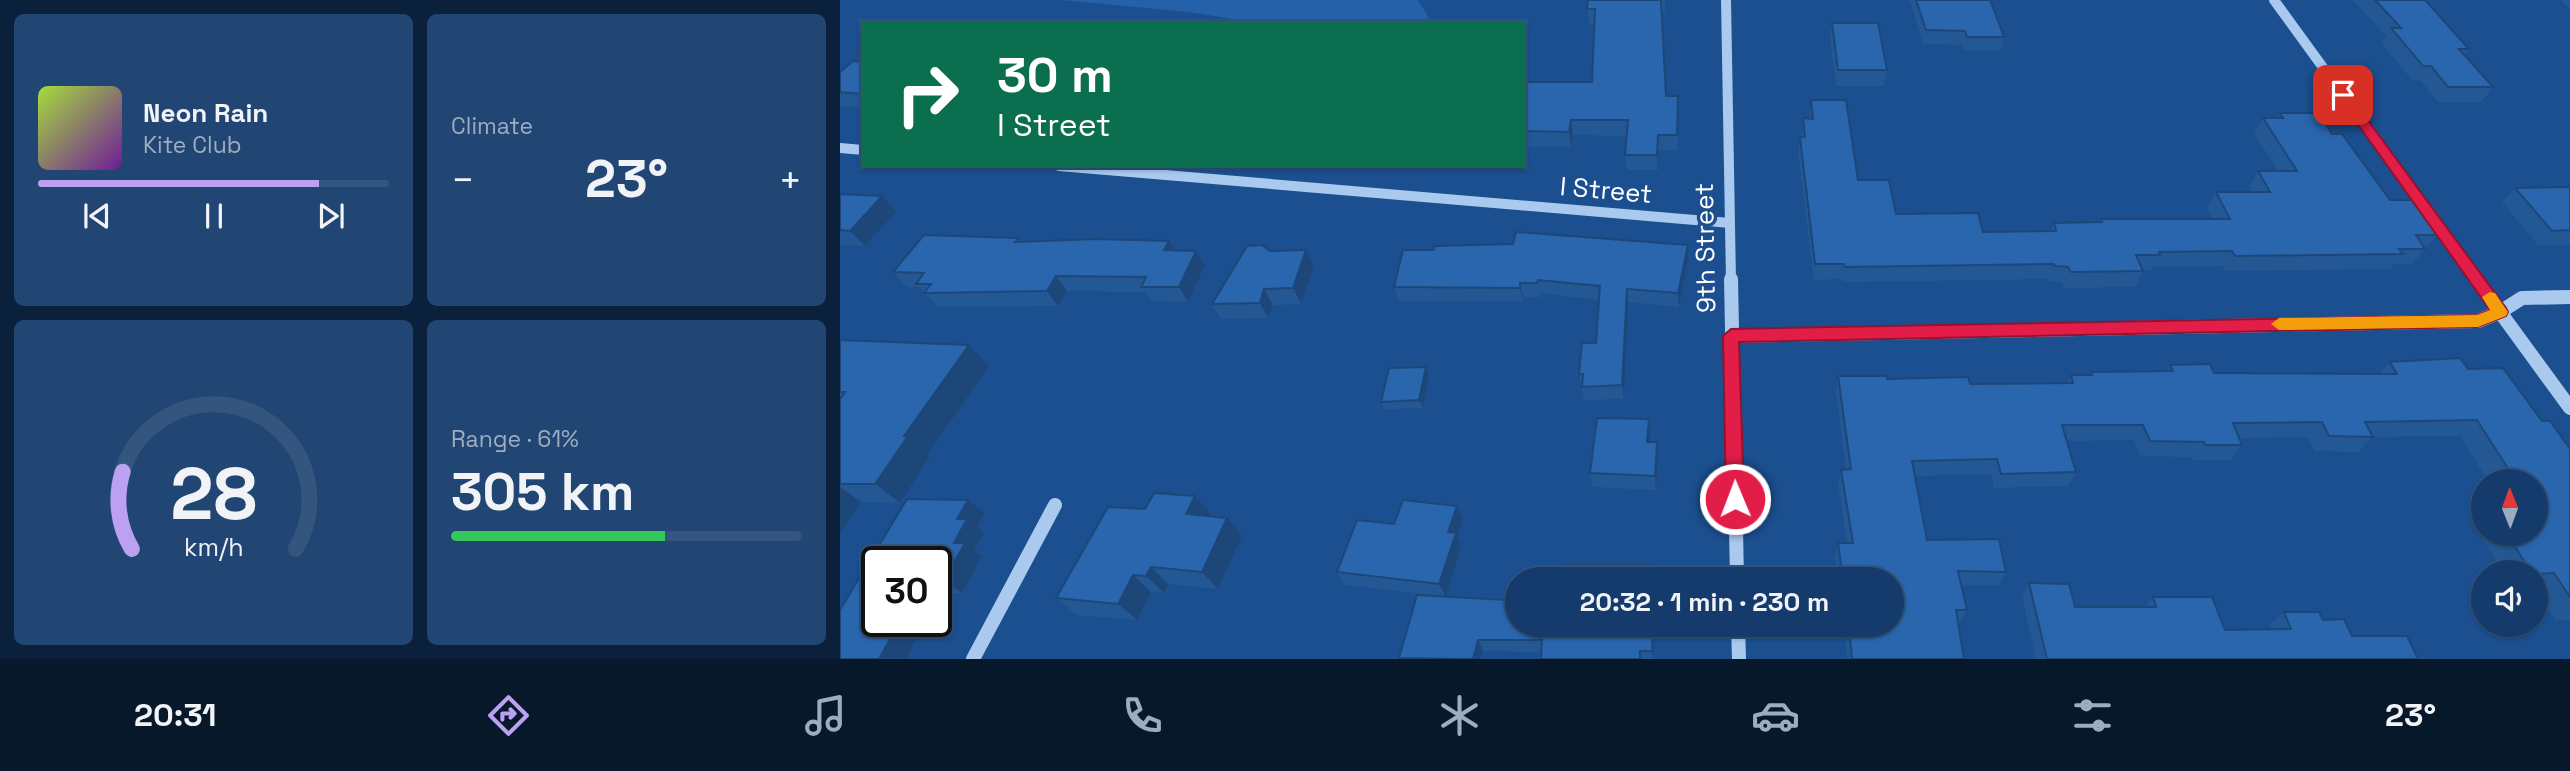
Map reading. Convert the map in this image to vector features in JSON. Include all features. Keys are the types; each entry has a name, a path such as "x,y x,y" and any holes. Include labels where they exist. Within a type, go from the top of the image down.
{"street":[{"name":"9th Street","path":"1726,0 1737,567"},
{"path":"2274,0 2570,408"},
{"path":"840,148 861,150"},
{"name":"I Street","path":"1083,168 1730,223"},
{"path":"1731,336 2478,321 2500,312 2522,298 2570,297"},
{"path":"972,659 1055,505"},
{"path":"1738,637 1739,659"}],"shaded area":[{"path":"1060,0 1418,0 1431,21 1246,21 1189,12"}],"building":[{"path":"1588,0 1661,0 1666,96 1678,96 1677,135 1658,135 1657,155 1625,155 1628,120 1571,120 1569,132 1526,131 1526,82 1592,82 1595,9 1587,9"},
{"path":"1916,0 1990,0 2004,37 1967,37 1965,31 1926,30"},
{"path":"2375,0 2425,0 2469,49 2459,49 2493,87 2448,87 2431,66 2423,66 2391,28 2401,28"},
{"path":"1832,23 1878,23 1887,70 1838,70"},
{"path":"853,61 861,62 861,94 840,92 840,72"},
{"path":"1811,100 1846,100 1858,180 1889,180 1896,214 1978,213 1983,232 2056,231 2054,223 2102,222 2101,219 2230,219 2216,192 2270,192 2258,171 2297,171 2263,118 2283,118 2280,113 2318,113 2332,134 2342,134 2390,200 2413,200 2437,235 2416,235 2425,249 2399,249 2403,254 2235,256 2232,251 2136,255 2143,271 2071,272 2068,267 2054,264 1845,267 1844,264 1815,264 1800,137 1805,137 1803,118 1813,119"},
{"path":"2570,187 2570,230 2552,231 2515,188"},
{"path":"840,194 882,196 850,231 840,230"},
{"path":"1516,232 1688,245 1678,293 1627,289 1622,385 1582,387 1583,374 1579,374 1582,343 1596,343 1600,286 1538,280 1537,283 1520,283 1520,288 1394,287 1403,250 1434,250 1435,246 1513,244"},
{"path":"924,235 1018,238 1015,242 1097,239 1169,241 1164,250 1196,251 1179,287 1141,287 1146,277 1056,276 1047,291 924,293 931,284 916,284 924,273 893,272"},
{"path":"1262,245 1270,251 1306,250 1293,288 1264,289 1260,303 1212,304 1247,246"},
{"path":"840,340 969,345 904,436 908,436 875,484 840,484 840,399 845,392 840,392"},
{"path":"2460,358 2468,369 2503,368 2542,421 2550,421 2570,449 2570,597 2554,573 2548,573 2548,560 2523,560 2515,546 2548,546 2548,469 2508,469 2477,420 2365,422 2373,437 2329,436 2322,422 2233,423 2242,445 2150,441 2143,425 2062,425 2076,472 2001,474 1997,459 1912,461 1927,540 1999,539 2006,572 1958,571 1967,610 1956,610 1964,659 1852,659 1850,637 1904,637 1904,567 1841,567 1838,543 1853,543 1841,470 1851,469 1838,376 1887,376 1887,379 1968,377 1970,384 2073,383 2071,375 2092,375 2091,372 2173,371 2170,365 2210,364 2214,373 2397,374 2390,362"},
{"path":"1426,367 1419,400 1381,402 1389,368"},
{"path":"1597,418 1649,419 1647,442 1657,442 1655,476 1590,473"},
{"path":"1154,493 1195,496 1186,514 1227,518 1202,572 1151,567 1146,576 1133,575 1118,604 1056,598 1108,507 1145,509"},
{"path":"907,499 968,500 957,519 967,519 954,543 965,543 952,566 952,546 879,546"},
{"path":"1403,500 1457,506 1448,532 1456,533 1439,584 1337,572 1357,520 1394,524"},
{"path":"1560,565 1656,565 1656,567"},
{"path":"861,575 861,637 891,637 879,659 840,659 840,610"},
{"path":"2029,583 2069,584 2075,607 2156,607 2153,597 2212,597 2225,630 2291,629 2284,612 2319,612 2323,620 2344,619 2352,636 2407,636 2418,659 2047,659"},
{"path":"1417,595 1505,600 1505,637 1653,637 1652,651 1640,651 1640,659 1541,659 1542,640 1478,640 1473,659 1399,658"}],"slow traffic":[{"path":"2279,324 2478,321 2500,312 2490,297"}],"route":[{"path":"1735,499 1731,336 2478,321 2500,312 2343,95"}]}
